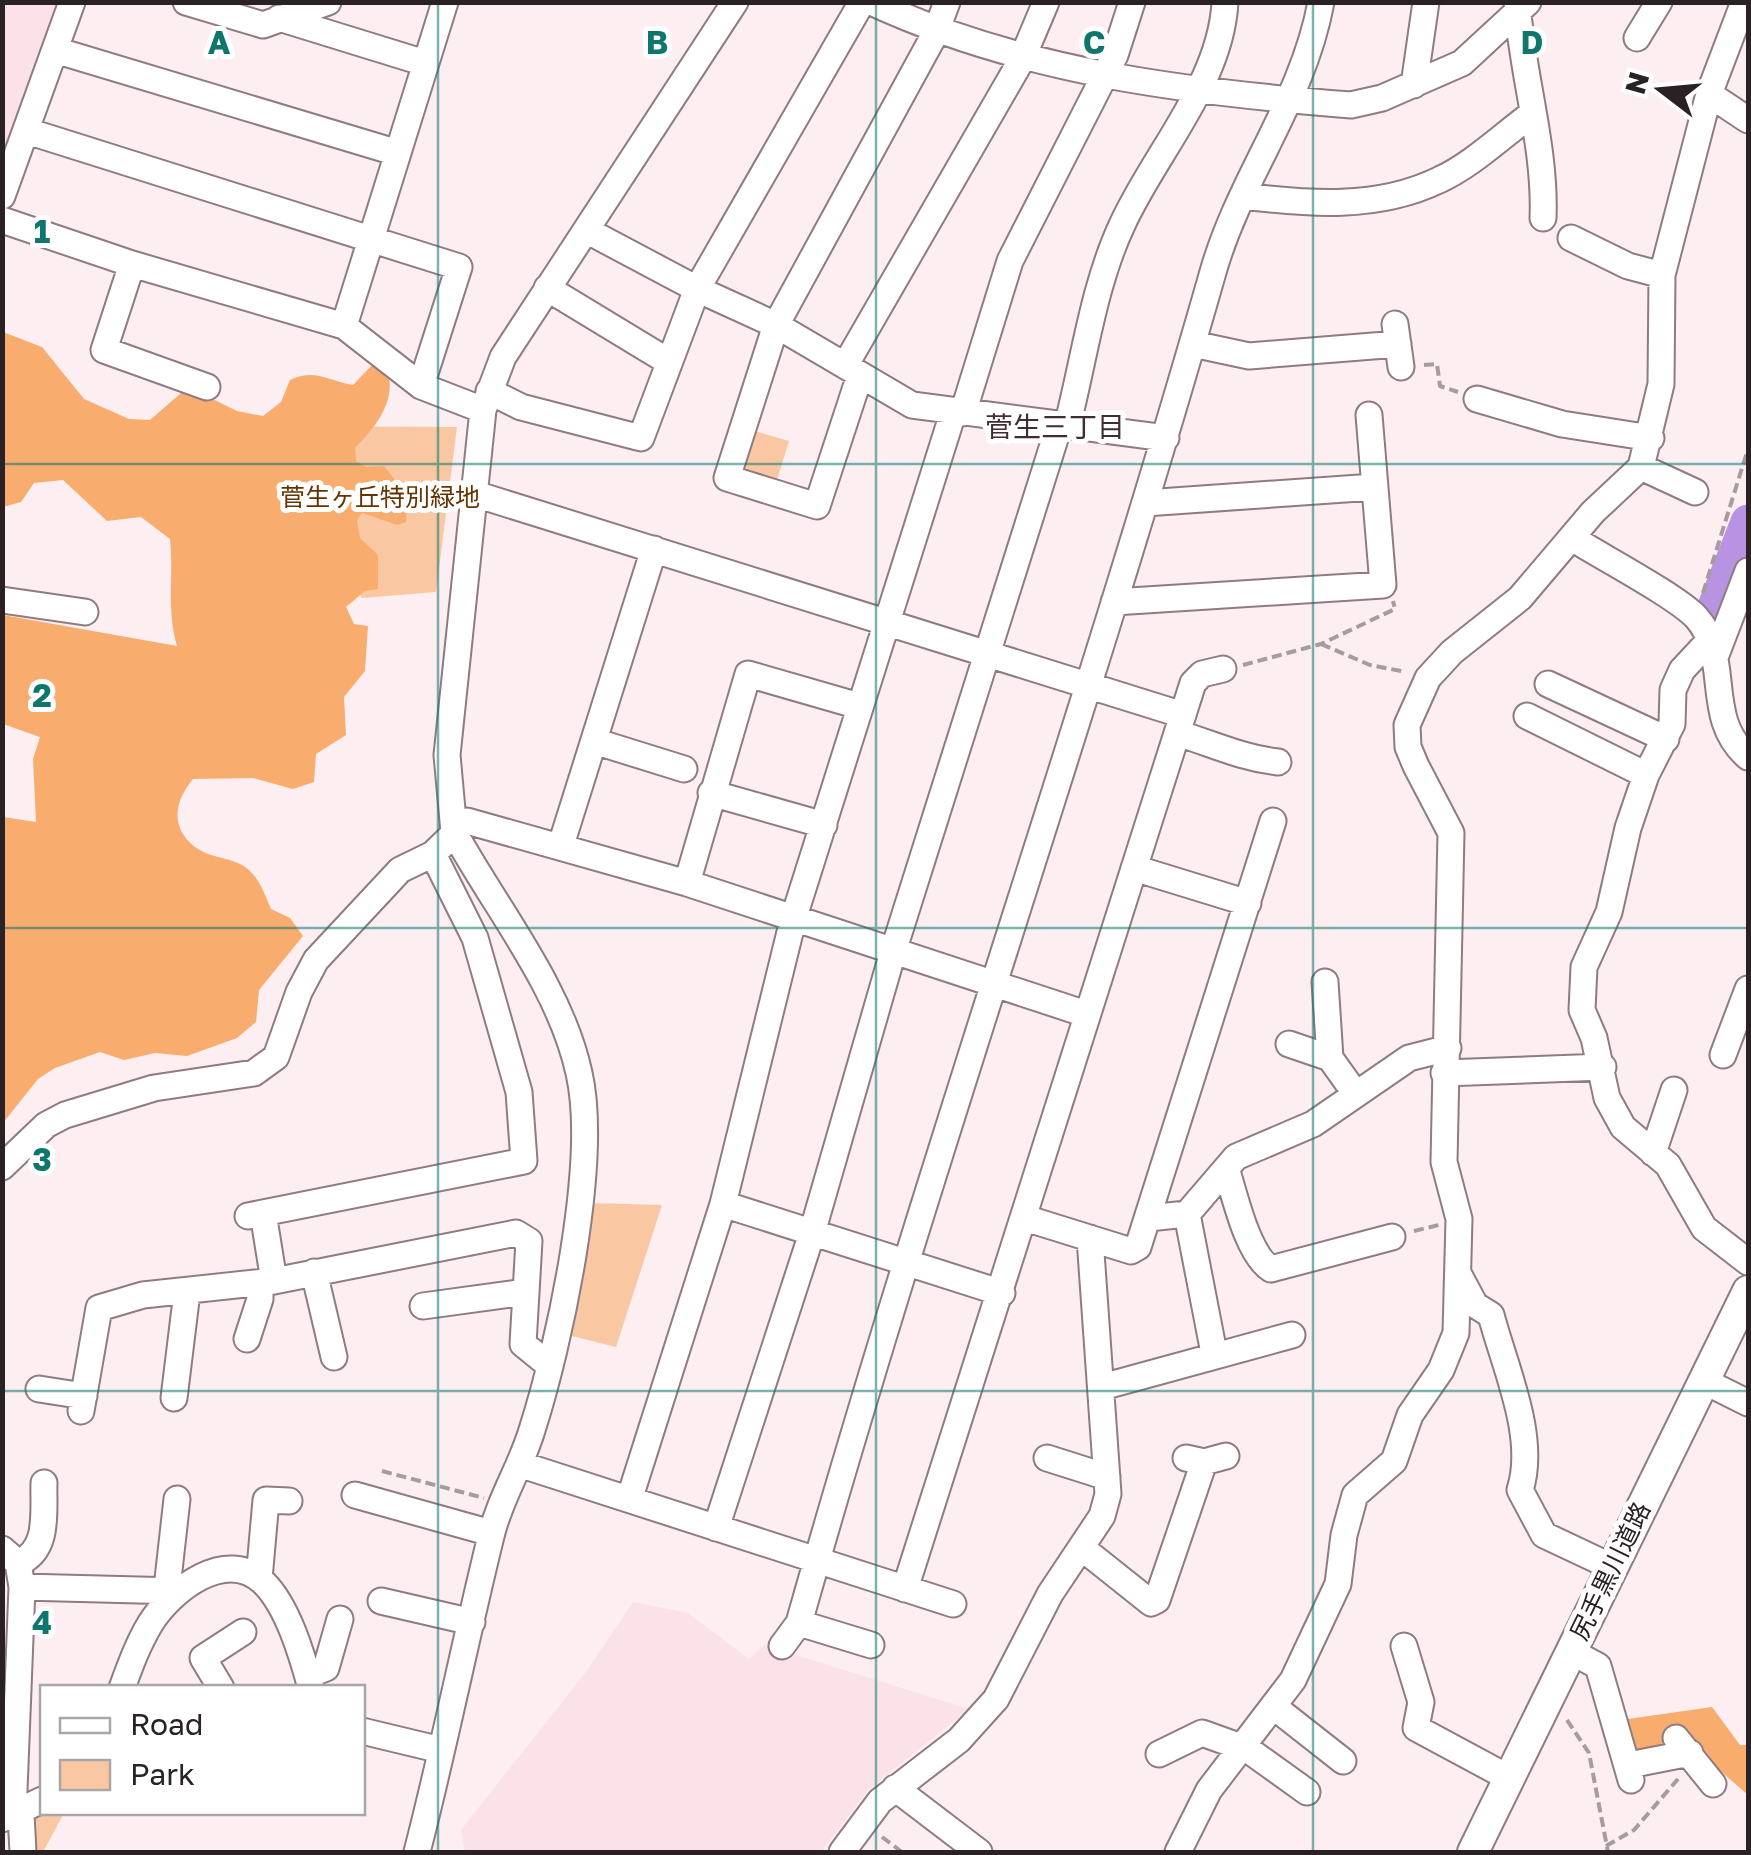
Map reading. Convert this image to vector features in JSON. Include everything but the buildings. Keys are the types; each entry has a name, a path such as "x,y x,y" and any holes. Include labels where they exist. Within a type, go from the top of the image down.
{"main road":[{"name":"尻手黒川道路","path":"1472,1852 1748,1291"}],"street":[{"path":"2,196 72,2"},
{"path":"186,2 263,25 328,2"},
{"path":"344,326 445,2"},
{"path":"2,220 132,264 344,326 421,386 640,438 697,290 862,2"},
{"path":"871,2 936,32 1022,58 1102,76 1351,105 1414,85 1462,62 1521,5"},
{"path":"948,2 936,32 776,325 727,478 818,506 853,370 1022,58 1046,2"},
{"path":"630,1498 723,1204 793,920 885,622 1010,261 1115,55 1132,2"},
{"path":"716,1528 812,1233 893,952 1063,426 1109,257 1122,224 1198,88 1213,52 1225,2"},
{"path":"782,1646 800,1623 991,983 1166,438 1219,250 1306,68 1321,2"},
{"path":"1414,85 1426,2"},
{"path":"1637,38 1659,2"},
{"path":"1178,1852 1210,1790 1292,1680 1338,1584 1355,1495 1394,1460 1410,1415 1442,1370 1456,1333 1459,1275 1444,1162 1452,833 1416,766 1408,736 1414,703 1437,668 1520,598 1641,467 1661,384 1662,275 1709,94 1744,2"},
{"path":"416,1852 491,1533 519,1464 550,1366 586,1145 573,1046 548,993 454,832 447,755 472,493 486,401 504,357 732,3"},
{"path":"1521,5 1535,148 1545,173 1543,218"},
{"path":"279,18 425,62"},
{"path":"55,50 398,153"},
{"path":"1709,94 1748,120"},
{"path":"1243,196 1311,204 1384,199 1440,180 1533,113"},
{"path":"27,131 459,267 421,386"},
{"path":"586,230 697,290 776,325 912,405 1166,438"},
{"path":"1572,238 1628,266 1662,275"},
{"path":"132,264 104,350 207,387"},
{"path":"547,288 669,362"},
{"path":"1192,344 1249,356 1398,345"},
{"path":"1477,399 1562,424 1651,438"},
{"path":"1114,602 1383,586 1369,415"},
{"path":"1641,467 1694,492"},
{"path":"1145,503 1374,487"},
{"path":"472,493 1087,686 1180,724 1230,748 1239,758 1278,762"},
{"path":"1572,538 1696,617 1712,651 1722,724 1748,757"},
{"path":"561,844 654,549"},
{"path":"1748,571 1712,651 1678,680 1666,739 1646,775 1628,828 1609,912 1584,967 1582,1010 1602,1067 1607,1098 1623,1127 1668,1165 1704,1228 1748,1262"},
{"path":"2,600 85,612"},
{"path":"905,1589 1193,684 1202,674 1224,669"},
{"path":"687,883 748,674 859,706"},
{"path":"1548,684 1666,739"},
{"path":"1528,716 1646,775"},
{"path":"594,741 684,770"},
{"path":"712,793 824,825"},
{"path":"2,1167 46,1125 65,1115 154,1088 254,1073 276,1057 299,992 316,960 400,870 433,854 469,820 687,883 1086,1014"},
{"path":"1025,1218 1131,1251 1138,1247 1274,821"},
{"path":"247,1339 267,1282 255,1214 524,1161 519,1092 475,938 433,854"},
{"path":"1134,868 1248,903"},
{"path":"1325,982 1330,1058 1355,1094"},
{"path":"1723,1055 1748,989"},
{"path":"1289,1044 1330,1058"},
{"path":"1148,1218 1187,1214 1236,1157 1313,1124 1409,1058 1602,1067"},
{"path":"1653,1153 1674,1090"},
{"path":"1227,1171 1243,1226 1260,1262 1271,1268 1387,1238"},
{"path":"723,1204 1002,1292"},
{"path":"1187,1214 1214,1354"},
{"path":"39,1389 82,1404 100,1308 144,1295 267,1282 516,1233 529,1241 523,1344 550,1366"},
{"path":"842,1852 880,1801 959,1740 996,1699 1050,1594 1102,1516 1108,1494 1090,1238"},
{"path":"314,1272 334,1357"},
{"path":"1459,1275 1475,1306 1491,1315 1524,1430 1527,1467 1520,1490 1544,1535 1612,1566"},
{"path":"174,1399 187,1292"},
{"path":"424,1306 526,1292"},
{"path":"1102,1387 1292,1333"},
{"path":"1704,1382 1748,1403"},
{"path":"1046,1458 1107,1477"},
{"path":"1082,1548 1151,1603 1157,1600 1205,1459"},
{"path":"519,1464 954,1604"},
{"path":"14,1566 29,1558 42,1539 51,1513 44,1483"},
{"path":"355,1495 491,1533"},
{"path":"123,1685 151,1622 172,1590 177,1499"},
{"path":"259,1579 268,1500"},
{"path":"14,1566 117,1592 172,1590 215,1571 233,1568 259,1579 284,1615 310,1682 326,1668 340,1620"},
{"path":"14,1566 23,1852"},
{"path":"381,1601 472,1622"},
{"path":"800,1623 871,1645"},
{"path":"219,1685 203,1658 243,1632"},
{"path":"1404,1646 1421,1702 1416,1728 1509,1778"},
{"path":"1570,1651 1598,1666 1630,1773 1680,1750 1713,1784"},
{"path":"1272,1706 1343,1761"},
{"path":"365,1732 441,1750"},
{"path":"1159,1754 1202,1733 1242,1747 1307,1792"},
{"path":"895,1788 979,1852"}],"path":[{"path":"1748,249 1748,361"},
{"path":"1398,345 1437,364 1440,386 1477,399"},
{"path":"1696,617 1748,449"},
{"path":"1224,669 1321,644 1395,610 1391,592 1383,586"},
{"path":"1321,644 1393,672 1437,668"},
{"path":"1387,1238 1449,1222"},
{"path":"382,1471 501,1502"},
{"path":"1563,1717 1589,1753 1607,1849 1634,1830 1678,1782 1680,1750"},
{"path":"874,1832 902,1852"}],"shaded area":[{"path":"3,3 63,3 3,162"},
{"path":"633,1602 688,1613 749,1659 764,1645 969,1709 868,1790 821,1852 465,1852 461,1830 586,1672"}],"green space":[{"path":"3,332 42,347 84,399 129,419 150,420 188,387 237,411 263,416 281,402 290,380 314,375 353,385 374,363 386,367 390,390 387,401 371,431 355,448 356,461 366,467 384,466 408,497 406,522 397,525 362,513 357,520 360,538 378,555 378,589 365,591 346,607 354,624 368,626 365,671 344,697 346,735 316,754 314,782 293,789 253,778 193,779 179,805 178,822 187,839 200,850 251,872 271,909 290,918 303,936 259,990 256,1022 237,1038 187,1056 155,1053 124,1060 100,1052 55,1068 38,1079 3,1123 3,817 36,822 33,759 40,737 3,724 3,615 177,646 172,619 170,539 141,517 107,521 63,480 34,483 21,502 3,507"},
{"name":"菅生ヶ丘特別緑地","path":"261,426 457,427 436,592 362,598"},
{"path":"751,430 789,441 776,483 746,475 741,465"},
{"path":"592,1203 662,1205 616,1347 568,1335"},
{"path":"1712,1707 1740,1745 1748,1745 1748,1795 1702,1755 1684,1728 1646,1755 1633,1752 1626,1733 1628,1719"},
{"path":"40,1813 63,1815 43,1852 28,1852 29,1817"}],"waterway":[{"path":"1711,617 1748,522"}],"district":[{"name":"菅生三丁目","path":"1055,427"}]}
